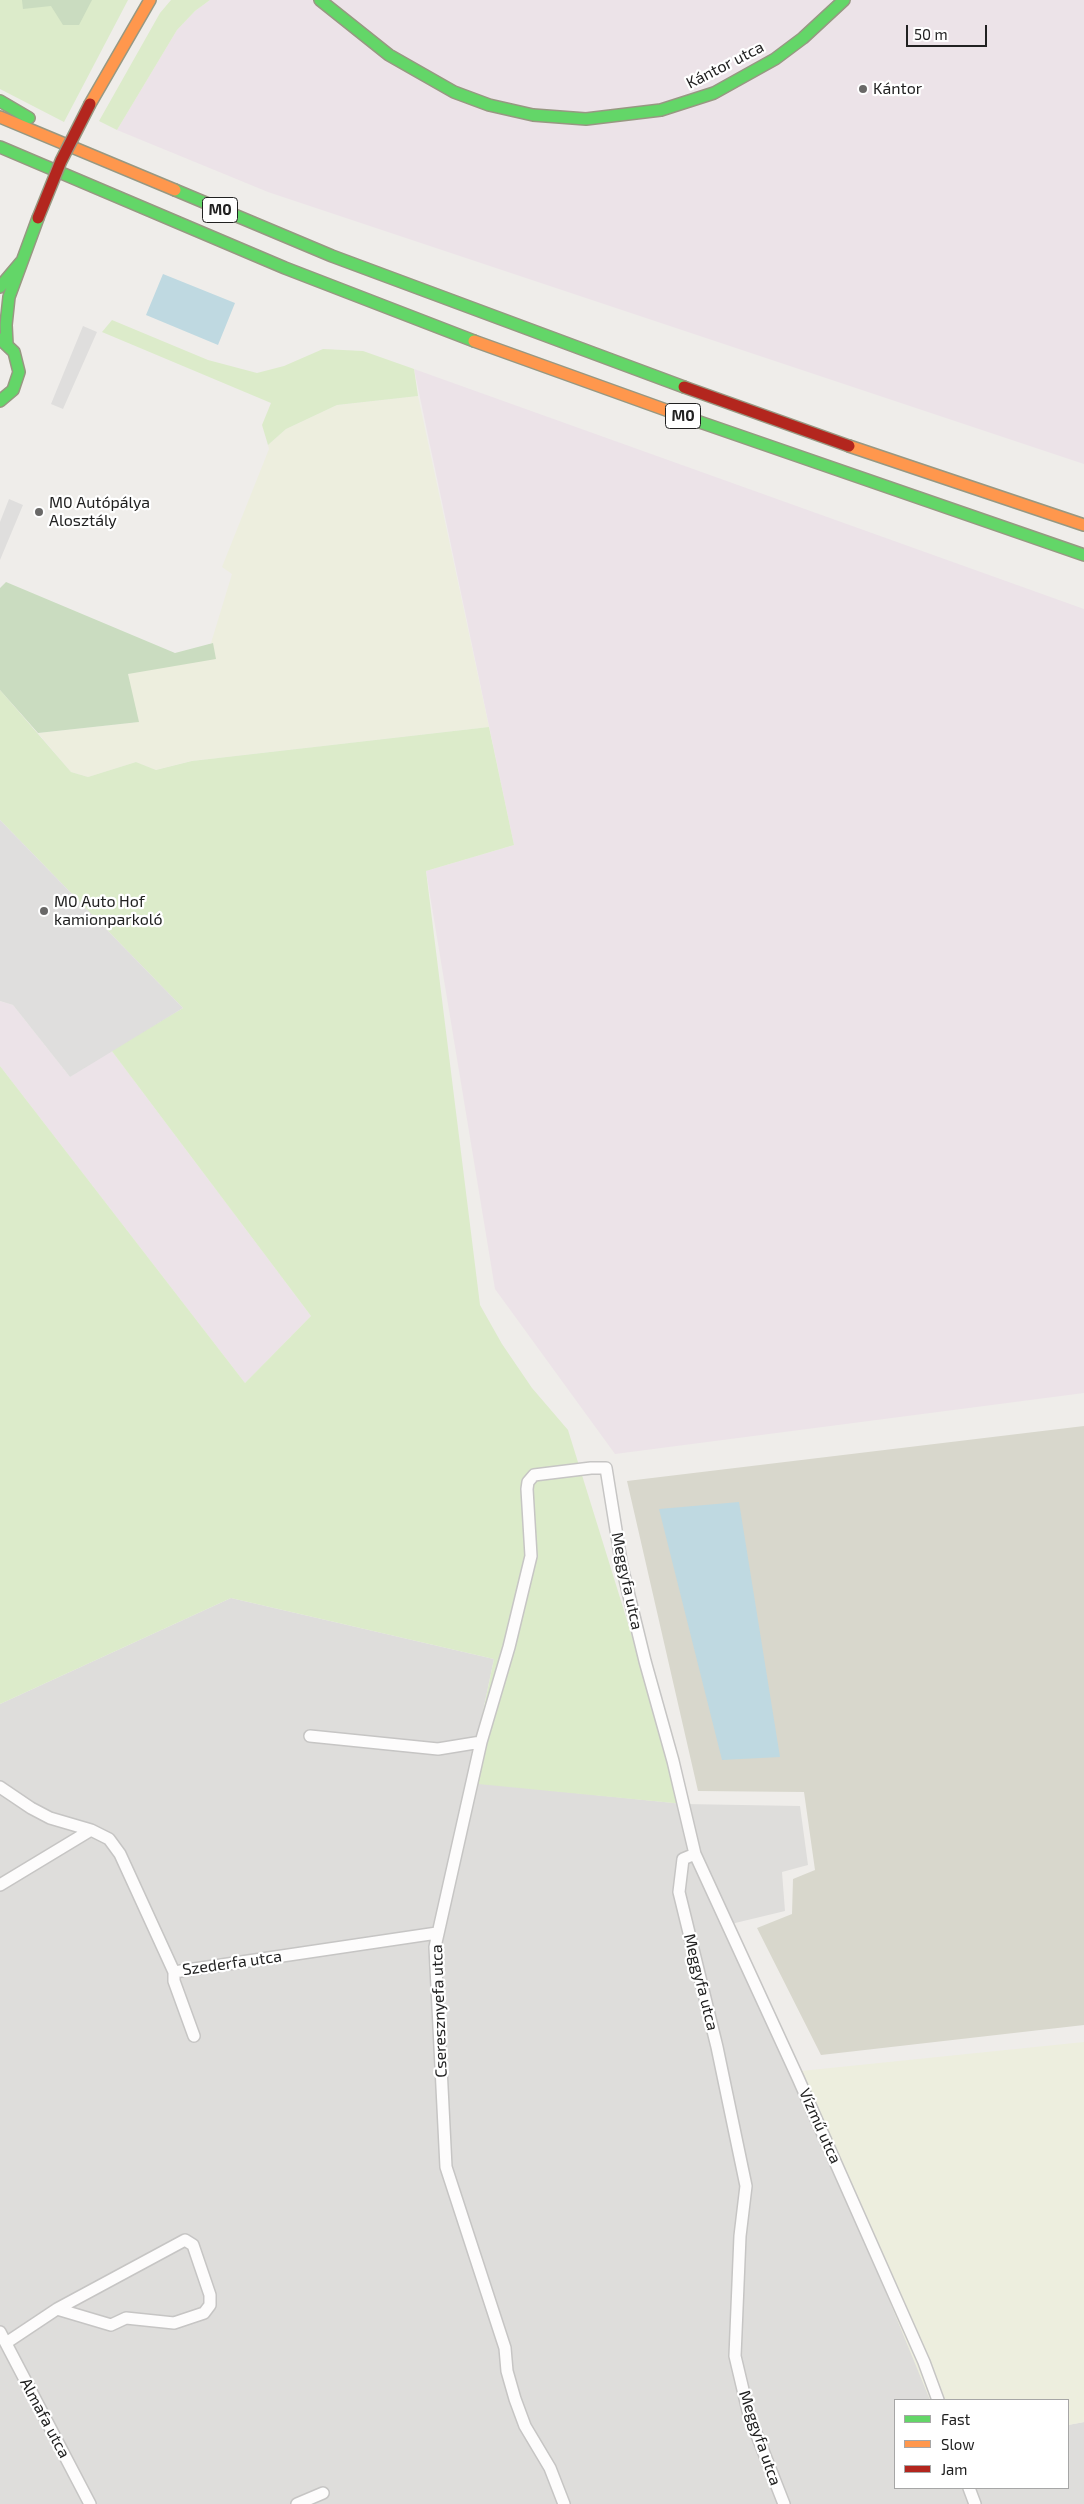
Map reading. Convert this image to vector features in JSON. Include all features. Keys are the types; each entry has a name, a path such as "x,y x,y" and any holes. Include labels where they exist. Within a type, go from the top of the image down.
{"main road":[{"path":"0,401 12,390 19,372 16,357 4,341 9,297 21,262 61,161 90,104 150,0"},
{"name":"Kántor utca","path":"320,0 370,40 412,70 454,92 480,102 533,115 567,119 606,118 661,110 693,101 749,75 803,38 844,0"},
{"path":"0,101 109,164"},
{"name":"M0","path":"0,118 332,256 574,348 913,469 1084,525"},
{"name":"M0","path":"0,146 69,178 285,268 464,337 649,404 1084,555"},
{"path":"26,171 69,178"},
{"path":"0,287 21,262"},
{"path":"0,304 21,262"}],"street":[{"name":"Cseresznyefa utca","path":"564,2504 550,2468 524,2426 507,2370 505,2348 446,2167 435,1947 481,1742 509,1647 531,1556 527,1489 530,1478 545,1472 606,1468"},
{"name":"Meggyfa utca","path":"606,1468 622,1567 645,1661 674,1761 695,1854 683,1860 680,1892 717,2047 746,2186 740,2236 735,2356 749,2415 784,2504"},
{"path":"310,1736 438,1750 481,1742"},
{"name":"Szederfa utca","path":"0,1787 24,1804 50,1818 91,1830 109,1838 120,1854 174,1972 437,1933"},
{"path":"0,1885 91,1830"},
{"name":"Vízmű utca","path":"695,1854 798,2078 924,2362 938,2399"},
{"path":"174,1972 174,1981 194,2036"},
{"path":"6,2343 56,2309 185,2240 193,2245 210,2295 210,2305 204,2313 174,2322 126,2318 112,2326 56,2309"},
{"name":"Almafa utca","path":"0,2332 90,2504"},
{"path":"969,2489 975,2504"},
{"path":"297,2504 323,2493"}],"shaded area":[{"path":"210,0 1084,0 1084,464 268,192 117,130 177,30 195,11"},
{"path":"83,326 97,332 63,409 51,404"},
{"path":"414,369 1084,609 1084,1393 615,1454 495,1289 426,871 514,845"},
{"path":"9,499 23,505 0,560 0,522"},
{"name":"M0 Auto Hof kamionparkoló","path":"0,820 183,1008 70,1077 13,1005 0,1001"},
{"path":"0,1001 13,1005 70,1077 111,1050 311,1316 245,1383 0,1066"},
{"path":"1084,1426 1084,2025 821,2055 757,1928 792,1914 793,1879 815,1870 804,1792 698,1791 627,1481"},
{"path":"231,1598 494,1659 468,1782 684,1804 800,1806 808,1865 782,1872 785,1911 731,1924 801,2071 931,2399 894,2399 894,2489 1069,2489 1069,2425 1084,2422 1084,2504 0,2504 0,1704"}],"green space":[{"path":"0,0 128,0 64,122 0,89"},
{"path":"22,0 92,0 79,25 63,25 51,6 23,9"},
{"path":"171,0 210,0 195,11 177,30 117,130 99,121 160,13"},
{"path":"112,320 208,360 257,373 284,366 323,349 363,351 414,369 418,396 337,405 286,429 268,445 262,425 271,403 102,332"},
{"path":"418,396 489,727 192,761 156,770 136,762 88,777 71,772 38,733 138,722 127,674 213,643 211,643 232,574 222,567 269,449 268,445 286,429 337,405"},
{"path":"6,582 175,653 213,643 216,659 128,674 139,722 38,733 0,690 0,588"},
{"path":"0,690 71,772 88,777 136,762 156,770 192,761 489,727 514,845 426,871 480,1305 502,1344 532,1388 568,1430 684,1804 468,1783 494,1659 231,1598 0,1704 0,1066 245,1383 311,1316 111,1050 183,1008 0,820"},
{"path":"1084,2042 1084,2422 1069,2425 1069,2399 930,2399 798,2078 801,2071"}],"water":[{"path":"163,274 235,303 218,345 146,315"},
{"path":"739,1502 780,1757 722,1760 659,1509"}],"traffic: fast":[{"path":"320,0 389,55 454,92 489,105 533,115 586,119 661,110 714,93 775,59 803,38 844,0"},
{"path":"0,101 29,118"},
{"path":"0,147 285,268 474,341"},
{"path":"175,190 332,256 684,387"},
{"path":"7,344 6,325 9,297 38,218"},
{"path":"0,287 21,262"},
{"path":"0,339 14,352 19,372 13,390 0,401"},
{"path":"691,419 1084,555"}],"traffic: slow":[{"path":"90,104 150,0"},
{"path":"0,117 175,190"},
{"path":"474,341 691,419"},
{"path":"849,446 1084,525"}],"traffic: jam":[{"path":"38,218 61,161 90,104"},
{"path":"684,387 849,446"}],"place":[{"name":"Kántor","path":"863,89"},
{"name":"M0 Autópálya Alosztály","path":"39,512"},
{"name":"M0 Auto Hof kamionparkoló","path":"44,911"}]}
